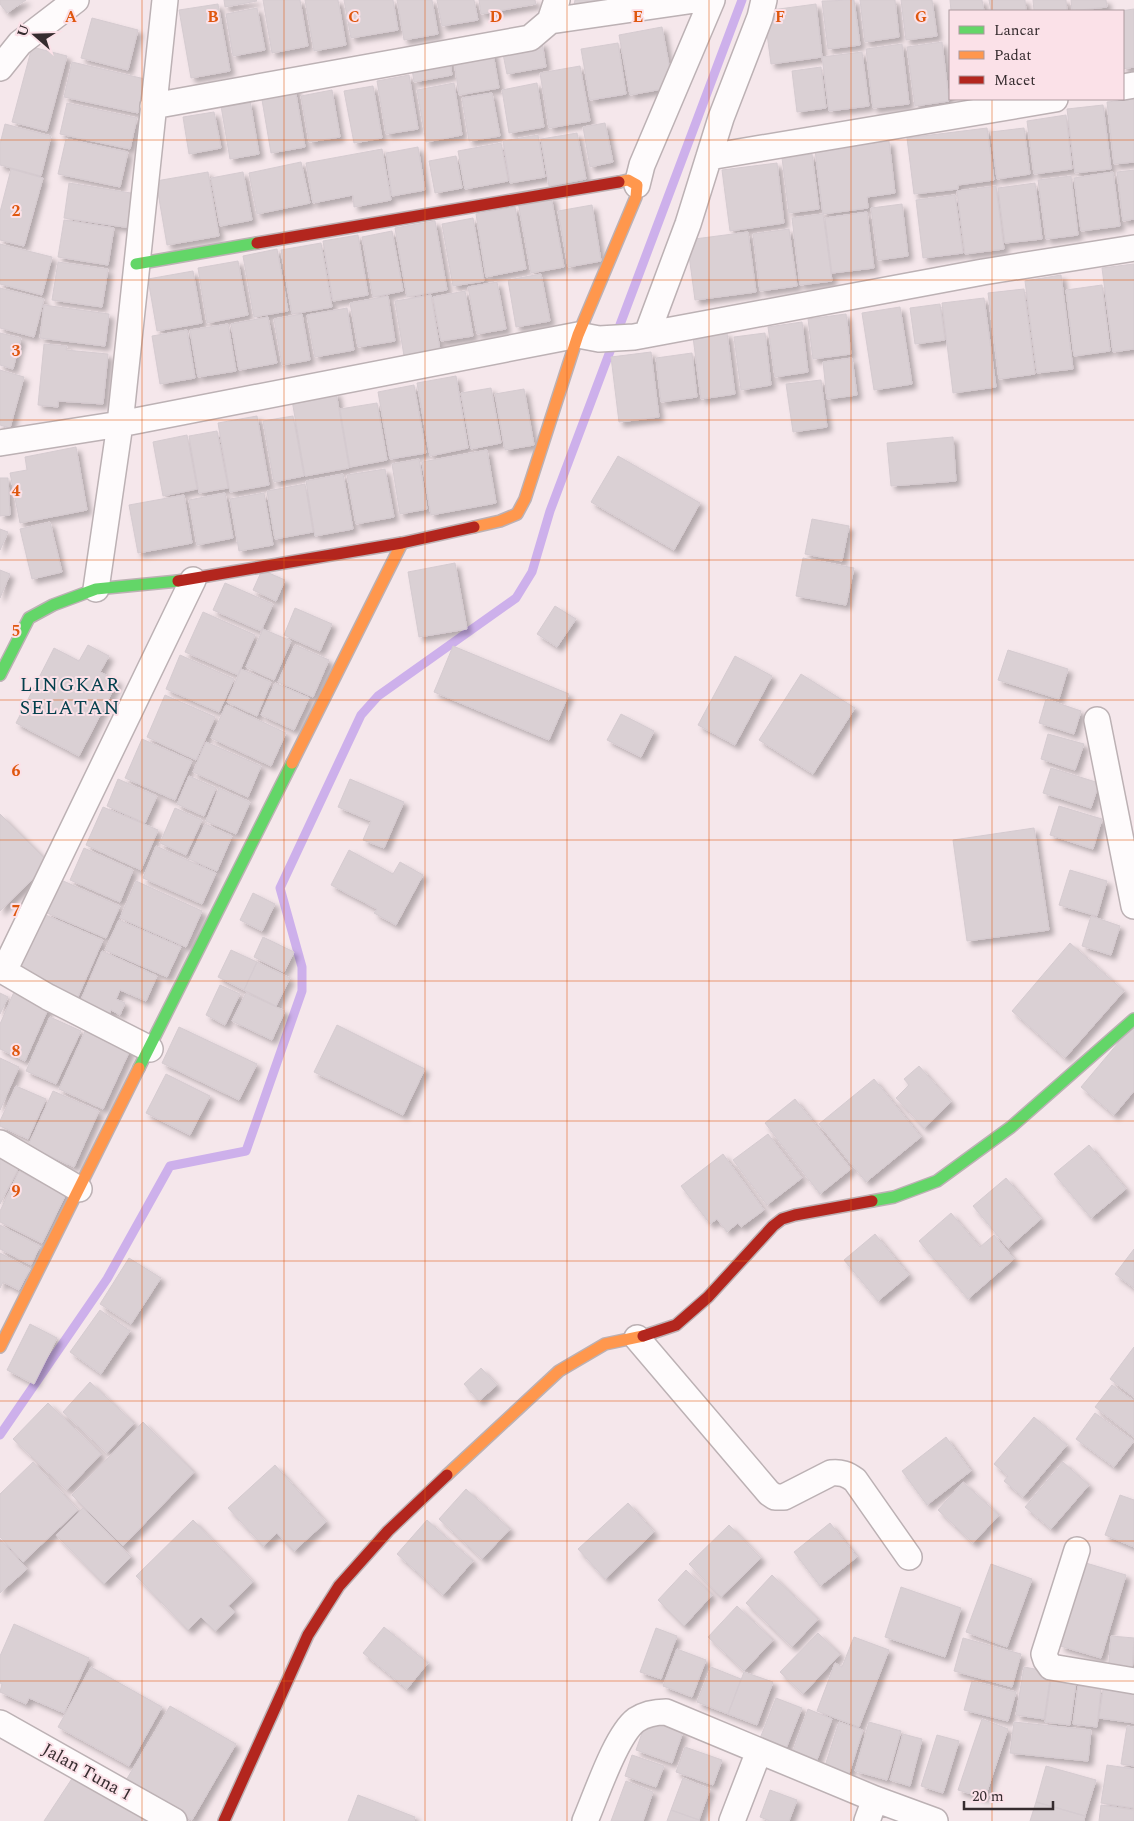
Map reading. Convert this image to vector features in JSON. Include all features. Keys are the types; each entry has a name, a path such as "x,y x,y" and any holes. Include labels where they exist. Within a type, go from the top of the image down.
{"street":[{"path":"0,67 20,43 76,0"},
{"path":"96,589 120,424 164,0"},
{"path":"153,106 530,38 553,10 694,0"},
{"path":"0,675 30,618 53,604 96,589 194,580 402,543 500,521 517,514 588,337 636,197 642,165 712,0"},
{"path":"640,335 688,224 721,118 760,17 764,0"},
{"path":"709,157 1049,100"},
{"path":"136,264 628,180 637,185"},
{"path":"0,443 120,424 588,337 640,335 983,272 1134,248"},
{"path":"0,1347 6,1322 79,1189 402,543"},
{"path":"150,1049 48,997 2,970 194,580"},
{"path":"1096,720 1134,906"},
{"path":"224,1821 308,1635 338,1586 388,1531 559,1371 605,1344 638,1338 676,1325 708,1297 772,1226 782,1219 894,1197 937,1181 1011,1127 1134,1018"},
{"path":"0,1143 79,1189"},
{"path":"638,1338 769,1493 775,1497 784,1497 831,1473 848,1474 855,1480 910,1557"},
{"path":"1077,1550 1044,1654 1046,1660 1051,1667 1134,1681"},
{"path":"585,1821 620,1739 636,1721 654,1712 666,1712 759,1751 871,1810 935,1821"},
{"name":"Jalan Tuna 1","path":"0,1723 174,1821"},
{"path":"732,1821 759,1751"}],"building":[{"path":"0,0 26,0 7,13 0,4"},
{"path":"224,0 256,0 257,1 225,7"},
{"path":"263,0 300,0 308,46 272,53"},
{"path":"305,0 338,0 346,45 314,51"},
{"path":"344,0 393,0 398,30 351,38"},
{"path":"397,0 432,0 438,34 404,40"},
{"path":"437,0 474,0 478,20 442,26"},
{"path":"479,0 535,0 536,4 481,14"},
{"path":"575,0 627,0 574,5"},
{"path":"854,0 860,45 828,49 822,1"},
{"path":"860,0 895,0 899,37 865,42"},
{"path":"901,0 932,0 937,36 906,40"},
{"path":"950,0 982,0 984,10 951,10"},
{"path":"989,0 1025,0 1026,10 991,10"},
{"path":"1033,0 1066,0 1067,10 1034,10"},
{"path":"1071,0 1106,0 1107,7 1072,10"},
{"path":"218,4 230,71 191,78 179,10"},
{"path":"816,4 822,57 771,64 764,11"},
{"path":"257,8 265,50 233,56 226,14"},
{"path":"1134,9 1134,67 1124,69 1124,10"},
{"path":"92,18 138,30 128,70 81,58"},
{"path":"662,27 673,87 630,95 619,35"},
{"path":"542,42 546,67 507,74 502,49"},
{"path":"942,42 949,101 915,106 907,47"},
{"path":"618,43 626,94 590,100 581,49"},
{"path":"902,44 909,104 873,108 866,49"},
{"path":"32,47 67,56 47,131 12,122"},
{"path":"492,47 499,88 459,95 453,54"},
{"path":"862,52 869,106 829,111 822,57"},
{"path":"449,55 452,75 414,82 411,62"},
{"path":"72,62 145,79 138,113 64,97"},
{"path":"580,66 590,121 549,128 540,73"},
{"path":"821,67 826,108 797,112 792,71"},
{"path":"409,75 418,129 386,134 377,81"},
{"path":"294,82 305,147 271,153 260,88"},
{"path":"454,83 462,135 426,142 417,90"},
{"path":"537,83 544,127 509,133 502,90"},
{"path":"373,86 382,138 354,143 344,91"},
{"path":"332,90 340,137 309,142 301,96"},
{"path":"492,93 500,136 469,141 462,98"},
{"path":"1134,99 1134,162 1114,164 1107,102"},
{"path":"250,101 259,154 230,159 221,106"},
{"path":"67,103 137,118 130,149 60,134"},
{"path":"1103,105 1111,169 1075,173 1067,109"},
{"path":"214,112 221,148 189,154 183,117"},
{"path":"1066,115 1072,169 1034,174 1027,121"},
{"path":"605,123 613,162 590,167 583,127"},
{"path":"5,124 51,136 41,176 0,165 0,144"},
{"path":"987,128 994,180 958,185 958,189 914,194 907,138"},
{"path":"1024,128 1030,174 997,179 991,132"},
{"path":"577,133 586,179 549,186 541,139"},
{"path":"538,135 545,177 510,183 503,141"},
{"path":"66,139 128,152 120,187 58,174"},
{"path":"889,141 895,193 867,197 868,208 823,214 815,150"},
{"path":"501,143 508,181 465,189 458,151"},
{"path":"418,147 425,190 392,196 386,153"},
{"path":"382,149 391,200 354,207 353,195 313,203 306,163"},
{"path":"812,154 819,209 789,213 782,158"},
{"path":"456,156 462,188 435,193 429,161"},
{"path":"301,162 310,203 257,214 249,173"},
{"path":"777,163 784,223 730,231 722,170"},
{"path":"11,169 43,178 24,246 0,240 0,212"},
{"path":"1134,170 1134,219 1123,221 1117,172"},
{"path":"208,172 219,236 167,245 156,181"},
{"path":"243,172 252,220 220,226 211,178"},
{"path":"1113,172 1120,226 1081,231 1074,178"},
{"path":"1071,176 1078,235 1046,239 1038,180"},
{"path":"69,183 137,194 131,228 64,218"},
{"path":"1035,183 1042,239 1005,243 998,188"},
{"path":"996,186 1004,249 965,254 957,191"},
{"path":"955,195 963,253 923,258 916,200"},
{"path":"551,196 564,267 531,273 518,202"},
{"path":"902,204 908,256 878,260 871,208"},
{"path":"592,205 601,261 568,267 558,211"},
{"path":"515,207 526,269 486,277 476,214"},
{"path":"867,212 874,268 832,273 825,218"},
{"path":"823,214 832,281 800,285 792,218"},
{"path":"473,218 484,281 453,286 442,224"},
{"path":"64,220 114,228 108,265 58,257"},
{"path":"435,221 447,290 407,297 395,228"},
{"path":"789,229 797,286 760,291 753,234"},
{"path":"392,231 403,291 373,297 362,237"},
{"path":"748,232 756,292 695,300 687,240"},
{"path":"358,235 368,295 333,301 323,241"},
{"path":"321,243 332,307 292,314 281,250"},
{"path":"0,244 52,257 42,295 0,284"},
{"path":"277,249 288,311 254,317 243,256"},
{"path":"238,261 248,315 207,323 198,268"},
{"path":"58,262 108,269 102,307 52,300"},
{"path":"1134,264 1134,349 1113,352 1102,268"},
{"path":"193,271 202,323 157,331 148,279"},
{"path":"541,274 550,321 516,327 508,280"},
{"path":"1061,275 1073,369 1037,373 1025,281"},
{"path":"497,282 506,329 477,334 468,287"},
{"path":"1102,285 1110,351 1074,356 1066,290"},
{"path":"0,288 44,299 34,337 0,328"},
{"path":"1024,289 1035,374 999,379 988,293"},
{"path":"465,291 473,336 441,341 433,297"},
{"path":"431,295 441,356 405,362 395,301"},
{"path":"388,296 395,341 358,347 350,303"},
{"path":"984,298 996,387 953,393 942,303"},
{"path":"940,304 945,340 915,344 910,308"},
{"path":"44,305 109,314 105,346 40,338"},
{"path":"900,307 912,384 874,390 862,313"},
{"path":"347,308 354,350 315,357 307,315"},
{"path":"302,314 310,360 282,365 274,319"},
{"path":"846,314 851,354 813,359 808,319"},
{"path":"268,317 277,363 239,370 231,324"},
{"path":"802,322 808,372 775,377 768,327"},
{"path":"228,324 236,371 198,377 190,330"},
{"path":"187,330 195,378 160,384 152,336"},
{"path":"0,333 21,338 13,369 0,365"},
{"path":"727,333 735,394 701,399 693,337"},
{"path":"765,333 771,385 741,390 734,337"},
{"path":"44,344 67,346 66,350 108,354 103,404 58,401 58,407 38,405"},
{"path":"651,352 659,417 619,422 611,357"},
{"path":"692,353 697,397 661,402 656,358"},
{"path":"852,358 857,395 827,399 823,362"},
{"path":"0,370 24,377 10,428 0,425"},
{"path":"456,376 468,448 430,456 417,383"},
{"path":"821,380 827,427 793,432 786,384"},
{"path":"414,385 426,453 390,459 378,392"},
{"path":"491,388 501,443 471,449 461,393"},
{"path":"524,389 534,445 505,450 495,394"},
{"path":"336,392 349,468 305,476 292,400"},
{"path":"377,403 387,460 350,467 340,409"},
{"path":"257,416 269,485 230,492 218,423"},
{"path":"293,416 304,476 274,482 263,421"},
{"path":"217,431 228,488 199,493 189,436"},
{"path":"187,435 197,489 163,496 153,442"},
{"path":"953,437 956,481 891,486 887,443"},
{"path":"76,447 87,510 20,523 10,473 27,470 25,457"},
{"path":"487,450 496,503 431,515 422,462"},
{"path":"618,456 700,503 674,550 591,502"},
{"path":"419,459 427,509 400,514 392,464"},
{"path":"385,469 394,517 356,524 347,475"},
{"path":"343,474 353,529 315,536 306,481"},
{"path":"0,478 8,478 10,515 0,516"},
{"path":"305,484 313,532 275,539 267,491"},
{"path":"225,493 233,538 197,545 189,500"},
{"path":"264,493 273,545 239,551 230,499"},
{"path":"184,495 192,543 138,553 129,505"},
{"path":"812,519 849,526 842,561 805,554"},
{"path":"50,522 62,572 32,579 20,529"},
{"path":"0,529 8,532 0,550"},
{"path":"803,558 854,568 846,605 796,596"},
{"path":"455,563 467,629 419,637 408,572"},
{"path":"0,570 10,574 0,598"},
{"path":"262,570 285,580 276,601 253,590"},
{"path":"225,583 273,604 261,631 213,610"},
{"path":"555,606 576,619 557,647 537,634"},
{"path":"295,608 332,624 320,651 284,635"},
{"path":"203,612 255,635 238,675 185,652"},
{"path":"263,629 291,641 274,680 246,667"},
{"path":"88,645 109,656 100,672 118,681 79,756 16,723 54,648 79,661"},
{"path":"295,645 329,660 313,697 278,682"},
{"path":"453,646 569,694 549,740 434,692"},
{"path":"1008,650 1068,669 1059,699 998,680"},
{"path":"180,655 234,679 219,712 166,689"},
{"path":"735,656 772,676 735,745 698,725"},
{"path":"241,669 271,682 257,716 227,702"},
{"path":"801,674 855,708 813,774 759,740"},
{"path":"275,683 309,698 294,730 261,715"},
{"path":"165,695 215,717 196,760 147,737"},
{"path":"1046,699 1081,711 1074,734 1039,723"},
{"path":"226,705 286,733 271,766 211,738"},
{"path":"621,714 654,731 641,757 607,740"},
{"path":"1048,734 1084,744 1075,770 1041,759"},
{"path":"142,739 192,761 175,800 125,778"},
{"path":"206,742 261,766 248,797 193,772"},
{"path":"1051,768 1099,783 1091,808 1043,793"},
{"path":"189,776 216,788 204,816 177,804"},
{"path":"118,779 157,796 145,823 107,806"},
{"path":"350,779 404,802 384,848 363,840 371,821 338,807"},
{"path":"219,788 250,802 236,834 206,821"},
{"path":"1059,806 1102,819 1093,849 1050,835"},
{"path":"103,807 158,830 141,870 86,845"},
{"path":"175,808 202,820 186,855 160,843"},
{"path":"0,814 49,863 0,911"},
{"path":"205,824 232,836 217,871 189,859"},
{"path":"1034,828 1049,930 967,941 953,840"},
{"path":"156,846 216,873 202,904 143,878"},
{"path":"84,848 133,870 120,902 70,880"},
{"path":"349,850 393,874 400,862 423,875 396,925 374,913 377,909 331,885"},
{"path":"1070,870 1107,881 1097,916 1059,905"},
{"path":"61,880 120,906 106,938 47,913"},
{"path":"136,881 202,911 186,947 120,918"},
{"path":"253,893 275,904 262,931 240,920"},
{"path":"41,913 103,940 77,999 15,972"},
{"path":"1091,916 1120,926 1111,955 1082,946"},
{"path":"119,920 181,947 167,977 105,950"},
{"path":"263,937 294,952 284,972 254,957"},
{"path":"1070,943 1124,991 1065,1058 1012,1011"},
{"path":"231,950 257,962 244,990 218,977"},
{"path":"102,951 157,976 146,1001 120,990 116,999 125,1003 120,1015 111,1010 109,1015 80,1002"},
{"path":"257,962 290,978 276,1006 244,990"},
{"path":"220,985 240,994 225,1025 206,1015"},
{"path":"14,992 49,1007 25,1061 0,1049 0,1024"},
{"path":"0,993 8,997 0,1014"},
{"path":"246,993 285,1011 272,1040 232,1021"},
{"path":"50,1017 81,1031 56,1084 26,1071"},
{"path":"1134,1024 1134,1091 1114,1115 1081,1087"},
{"path":"337,1025 425,1069 403,1115 314,1072"},
{"path":"87,1027 131,1048 103,1109 59,1089"},
{"path":"179,1027 257,1064 239,1100 162,1063"},
{"path":"0,1058 19,1067 0,1110"},
{"path":"919,1066 951,1102 924,1128 896,1098 909,1085 904,1079"},
{"path":"166,1074 210,1096 190,1135 146,1113"},
{"path":"874,1079 921,1137 866,1182 819,1124"},
{"path":"16,1086 46,1099 28,1139 0,1126 0,1121"},
{"path":"53,1091 99,1111 74,1167 28,1146"},
{"path":"795,1099 851,1169 820,1194 765,1123"},
{"path":"768,1134 802,1178 767,1205 733,1160"},
{"path":"1089,1145 1126,1189 1091,1218 1054,1174"},
{"path":"0,1146 24,1158 0,1204"},
{"path":"723,1154 764,1210 741,1227 738,1223 727,1232 717,1219 710,1224 681,1186"},
{"path":"19,1171 42,1183 46,1174 70,1186 42,1243 0,1222 0,1211"},
{"path":"1006,1178 1041,1219 1008,1248 973,1206"},
{"path":"951,1213 980,1247 994,1235 1014,1259 968,1299 919,1241"},
{"path":"0,1225 40,1246 31,1265 0,1249"},
{"path":"875,1234 909,1275 878,1301 844,1260"},
{"path":"1134,1249 1134,1288 1115,1274"},
{"path":"0,1253 30,1269 19,1290 3,1282 0,1288"},
{"path":"129,1258 161,1278 131,1324 100,1304"},
{"path":"100,1310 130,1331 101,1374 70,1352"},
{"path":"30,1324 57,1338 34,1384 7,1370"},
{"path":"1134,1347 1134,1397 1110,1379"},
{"path":"481,1368 497,1385 479,1401 464,1384"},
{"path":"90,1382 134,1423 107,1453 63,1412"},
{"path":"1112,1385 1134,1401 1134,1437 1095,1407"},
{"path":"48,1403 101,1454 67,1490 13,1439"},
{"path":"1095,1413 1134,1441 1114,1467 1076,1439"},
{"path":"1034,1417 1067,1445 1023,1497 1004,1481 1008,1476 994,1464"},
{"path":"143,1422 194,1472 123,1546 72,1495"},
{"path":"946,1437 971,1471 927,1505 902,1471"},
{"path":"33,1462 78,1510 23,1562 0,1537 0,1494"},
{"path":"1063,1462 1089,1485 1051,1529 1025,1507"},
{"path":"275,1465 326,1522 294,1551 277,1533 263,1546 228,1508"},
{"path":"963,1482 999,1515 973,1543 938,1510"},
{"path":"466,1489 510,1529 482,1559 439,1519"},
{"path":"1120,1495 1134,1500 1134,1547 1105,1535"},
{"path":"628,1503 654,1532 605,1579 578,1549"},
{"path":"83,1508 131,1557 104,1584 56,1535"},
{"path":"193,1520 253,1582 228,1606 235,1612 215,1631 201,1617 188,1630 136,1576"},
{"path":"427,1520 473,1561 443,1595 397,1554"},
{"path":"830,1523 857,1557 820,1586 794,1552"},
{"path":"729,1525 761,1558 721,1597 689,1564"},
{"path":"0,1539 27,1569 0,1593"},
{"path":"1086,1563 1126,1575 1101,1658 1060,1646"},
{"path":"991,1564 1032,1579 1007,1647 966,1632"},
{"path":"686,1570 712,1595 684,1626 658,1600"},
{"path":"772,1575 818,1619 792,1647 746,1603"},
{"path":"901,1587 961,1608 945,1657 885,1637"},
{"path":"737,1606 773,1640 744,1671 708,1637"},
{"path":"14,1624 89,1658 64,1713 29,1698 26,1704 0,1692 2,1684 0,1683 0,1656"},
{"path":"384,1627 428,1663 407,1689 363,1653"},
{"path":"656,1628 677,1636 661,1679 640,1672"},
{"path":"818,1633 840,1654 803,1694 780,1672"},
{"path":"1111,1636 1134,1638 1132,1675 1108,1673"},
{"path":"854,1637 889,1650 859,1727 817,1711 835,1663 842,1667"},
{"path":"963,1638 1021,1654 1012,1687 954,1671"},
{"path":"677,1649 706,1660 692,1697 663,1686"},
{"path":"91,1667 162,1707 129,1766 58,1727"},
{"path":"711,1667 741,1679 728,1714 697,1702"},
{"path":"1024,1667 1051,1672 1044,1719 1016,1715"},
{"path":"744,1672 773,1682 757,1725 728,1714"},
{"path":"1052,1672 1077,1676 1070,1725 1045,1722"},
{"path":"972,1681 1016,1692 1008,1721 964,1710"},
{"path":"1104,1683 1134,1688 1134,1723 1099,1718"},
{"path":"1078,1686 1101,1688 1097,1727 1073,1724"},
{"path":"776,1698 802,1708 785,1751 759,1741"},
{"path":"170,1706 236,1744 192,1820 125,1782"},
{"path":"808,1709 832,1719 814,1768 790,1759"},
{"path":"647,1719 683,1732 672,1763 636,1750"},
{"path":"982,1719 1008,1729 985,1798 958,1790"},
{"path":"839,1722 863,1730 849,1774 825,1766"},
{"path":"869,1722 901,1731 887,1780 855,1771"},
{"path":"1014,1722 1091,1730 1088,1761 1010,1753"},
{"path":"1127,1726 1134,1727 1134,1766 1121,1764"},
{"path":"903,1734 922,1739 910,1786 890,1780"},
{"path":"937,1735 959,1741 943,1793 921,1786"},
{"path":"685,1747 722,1760 713,1785 676,1772"},
{"path":"632,1755 664,1766 656,1787 625,1776"},
{"path":"1107,1765 1134,1769 1134,1808 1101,1803"},
{"path":"1046,1766 1096,1780 1085,1816 1036,1802"},
{"path":"77,1771 151,1821 44,1821"},
{"path":"683,1778 710,1789 699,1820 671,1810"},
{"path":"626,1781 653,1792 643,1821 611,1821"},
{"path":"770,1790 797,1800 789,1821 770,1821 760,1817"},
{"path":"358,1795 415,1817 414,1821 348,1821"},
{"path":"1036,1802 1085,1816 1084,1821 1030,1821"},
{"path":"1101,1805 1134,1810 1134,1821 1099,1821"},
{"path":"671,1810 699,1820 699,1821 667,1821"}],"waterway":[{"path":"0,1435 107,1279 170,1166 246,1151 302,991 302,967 280,888 361,715 378,696 516,598 532,572 550,511 742,0"}],"traffic: fast":[{"path":"136,264 257,243"},
{"path":"0,675 29,618 53,605 96,589 178,581"},
{"path":"139,1068 292,763"},
{"path":"872,1201 894,1197 937,1181 1011,1127 1134,1019"}],"traffic: slow":[{"path":"474,527 500,521 517,514 525,499 578,335 636,197 637,185 628,180 619,182"},
{"path":"292,763 402,543"},
{"path":"0,1347 139,1068"},
{"path":"447,1475 559,1371 605,1344 643,1336"}],"traffic: jam":[{"path":"257,243 619,182"},
{"path":"178,581 402,543 474,527"},
{"path":"643,1336 676,1325 708,1297 773,1226 782,1219 872,1201"},
{"path":"224,1821 308,1635 339,1586 388,1531 447,1475"}],"district":[{"name":"LINGKAR SELATAN","path":"70,696"}]}
